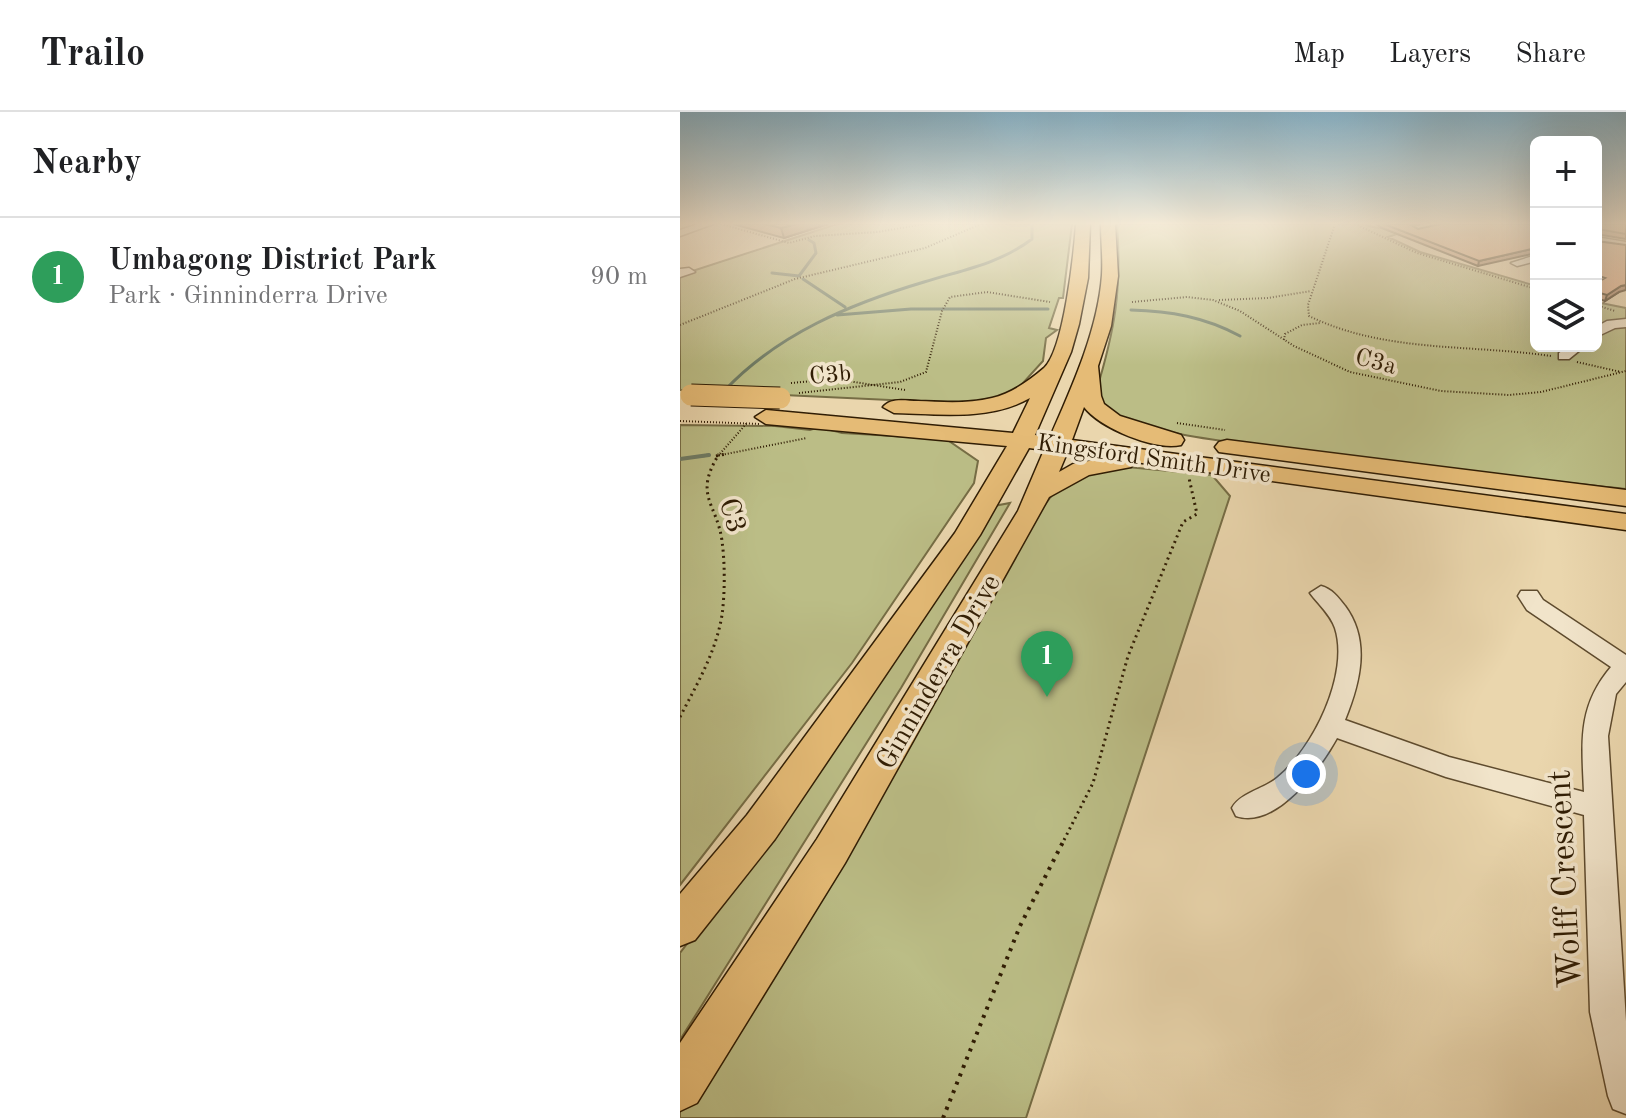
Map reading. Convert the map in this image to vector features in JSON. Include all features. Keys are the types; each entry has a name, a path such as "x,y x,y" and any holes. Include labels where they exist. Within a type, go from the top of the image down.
{"main road":[{"name":"Ginninderra Drive","path":"680,926 761,827 967,535 1026,430 1061,352 1080,271"},
{"name":"Ginninderra Drive","path":"680,1086 831,851 1040,492 1102,326 1110,271"},
{"path":"895,416 986,407 1012,400 1035,386 1061,352"},
{"path":"1090,360 1090,396 1098,411 1119,425 1173,440"},
{"name":"Kingsford Smith Drive","path":"684,402 786,392 895,416 1062,435 1186,462 1626,522"},
{"name":"Kingsford Smith Drive","path":"684,402 759,419 895,416"},
{"path":"895,416 975,447 989,462 990,478 967,535"},
{"name":"Kingsford Smith Drive","path":"1062,435 1173,440 1626,498"},
{"path":"1040,492 1082,469 1099,464 1186,462"}],"street":[{"path":"1602,330 1623,317"},
{"path":"1246,808 1269,798 1303,770 1330,725 1343,693 1349,641 1340,614 1321,593"},
{"path":"1529,596 1535,605 1626,666"},
{"name":"Wolff Crescent","path":"1626,666 1604,692 1595,736 1607,1012 1626,1096"},
{"path":"1330,725 1446,767 1597,807"}],"path":[{"path":"680,325 795,279 829,271"},
{"path":"1318,271 1311,291 1309,316 1357,337 1570,355 1625,372"},
{"path":"1476,271 1530,287"},
{"path":"1213,300 1268,298 1311,291"},
{"path":"786,392 816,379 863,381 871,386 900,382 926,372 944,305 950,297 968,293 1027,295 1050,302"},
{"name":"C3a","path":"1132,302 1187,297 1213,300 1240,311 1284,340 1350,372 1441,391 1498,395 1541,392 1625,372"},
{"path":"1602,308 1623,317"},
{"path":"1284,340 1291,329 1320,323"},
{"name":"C3b","path":"786,392 871,386"},
{"path":"680,421 759,419"},
{"name":"C3","path":"680,717 713,651 722,613 722,539 706,495 711,467 716,456 759,419"},
{"path":"716,456 779,446 813,436"},
{"path":"943,1118 1020,926 1093,783 1128,656 1183,522 1197,514 1186,462"}],"green space":[{"path":"692,271 1066,271 1063,298 1059,298 1049,328 1057,330 1046,338 1043,361 1012,395 975,404 680,390 680,275"},
{"path":"1118,271 1485,271 1530,284 1530,352 1602,352 1602,303 1626,308 1626,489 1206,439 1155,429 1105,414 1096,392 1116,309"},
{"path":"680,425 775,426 810,430 819,427 842,433 946,439 978,461 974,483 852,663 680,885"},
{"path":"1127,467 1212,475 1230,496 1026,1118 680,1118 680,1104 1037,515 1056,490 1090,474"},
{"path":"1010,503 901,688 680,1040 680,953 767,841 994,506"}],"building":[{"path":"1602,271 1626,271 1626,285 1607,295 1602,294 1602,280 1605,278"}],"waterway":[{"path":"772,273 799,276 803,271"},
{"path":"725,390 768,353 817,323 869,300 961,271"},
{"path":"803,279 845,307"},
{"path":"837,315 911,309 1048,309"},
{"path":"1131,310 1187,316 1240,336"},
{"path":"680,459 709,455 702,456"}],"place":[{"name":"Umbagong District Park","path":"1047,697"}]}
